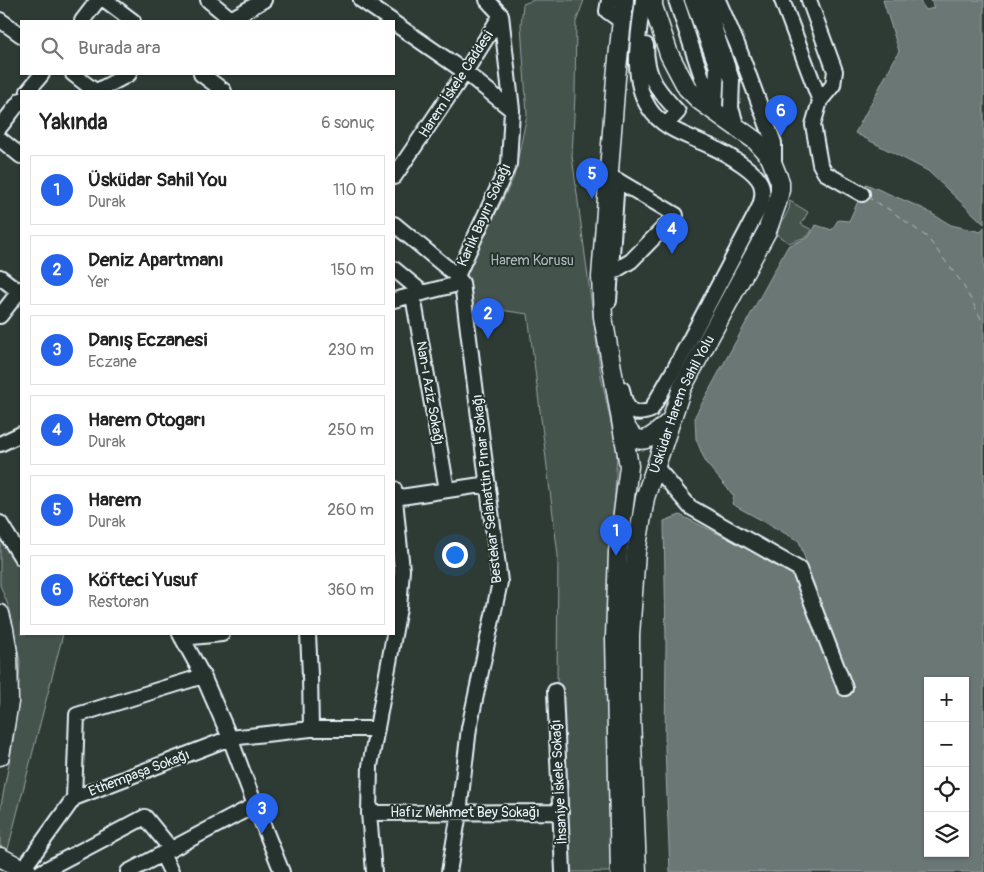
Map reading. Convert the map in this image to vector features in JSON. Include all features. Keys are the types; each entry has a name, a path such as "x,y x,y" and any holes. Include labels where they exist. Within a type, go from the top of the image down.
{"main road":[{"name":"Üsküdar Harem Sahil Yolu","path":"620,872 615,638 618,552 629,466 603,317 601,278 624,0"},
{"name":"Üsküdar Harem Sahil Yolu","path":"637,872 630,634 636,552 646,498 682,388 767,231 780,190 780,182 770,157 756,141 714,112 687,88 669,54 653,6 653,0"},
{"path":"620,414 627,430 642,440 655,435 670,422"},
{"path":"629,466 633,460 646,458 656,467"},
{"path":"0,614 8,653 9,702 0,756"},
{"path":"0,857 25,870"}],"street":[{"path":"83,20 98,0"},
{"path":"105,0 132,20"},
{"path":"208,0 229,20 264,0"},
{"path":"362,0 390,20"},
{"path":"487,0 501,15"},
{"path":"608,0 607,11 621,21"},
{"path":"629,0 609,306 610,326 624,401 629,409 636,413 651,410 758,210 763,194 760,182 748,169 711,147 673,130 649,110 639,81 637,46 643,0"},
{"path":"676,0 714,112"},
{"path":"692,0 717,66 714,112"},
{"path":"705,0 732,80 731,108 738,127"},
{"path":"718,0 737,44 774,143 774,166"},
{"path":"782,0 820,101"},
{"path":"809,0 835,71 833,85 820,101 813,125 820,164 824,173 862,194"},
{"name":"Harem İskele Caddesi","path":"395,176 501,15"},
{"name":"Karlık Bayırı Sokağı","path":"460,280 509,164 512,110 501,15"},
{"path":"0,20 20,34"},
{"path":"395,23 465,72 512,110"},
{"path":"646,44 646,60 652,78 663,96 678,112 666,125"},
{"path":"29,90 41,75"},
{"path":"74,75 95,90"},
{"path":"98,90 127,75"},
{"path":"202,75 223,90"},
{"path":"0,127 20,101"},
{"path":"0,139 20,155"},
{"path":"611,273 631,261 676,215 617,180"},
{"path":"395,225 460,280"},
{"path":"395,270 418,295"},
{"path":"0,277 20,291"},
{"path":"395,300 418,295 460,280"},
{"name":"Bestekar Selahattin Pınar Sokağı","path":"449,872 459,813 469,728 500,582 460,280"},
{"path":"0,316 20,293"},
{"name":"Nan-ı Aziz Sokağı","path":"418,295 447,490"},
{"path":"0,444 20,434"},
{"path":"656,467 690,507 799,569 845,688"},
{"path":"395,495 488,484"},
{"path":"395,504 402,570 395,629"},
{"path":"0,523 20,555"},
{"path":"202,635 181,636 203,676 230,738 254,805 282,872"},
{"path":"308,635 311,729"},
{"path":"374,872 369,813 370,766 394,635"},
{"path":"74,798 77,715 203,676"},
{"name":"İhsaniye İskele Sokağı","path":"555,691 563,872"},
{"name":"Ethempaşa Sokağı","path":"25,870 74,798 230,738 311,729 376,729"},
{"path":"128,872 254,805"},
{"name":"Hafız Mehmet Bey Sokağı","path":"369,813 561,812"},
{"path":"41,872 145,818 166,852 171,872"}],"green space":[{"name":"Harem Korusu","path":"534,0 584,0 576,22 572,156 601,376 617,452 612,553 611,872 568,872 557,686 558,555 528,314 472,306 465,275 514,177 527,115 521,25 523,4"},
{"path":"790,201 808,212 801,224 812,230 808,236 789,243 777,235 789,209"},
{"path":"0,528 20,560 20,635 63,635 8,849 0,846 0,811 13,742 20,662 10,610 0,585"}],"shaded area":[{"path":"883,0 919,0 926,10 934,8 931,0 984,0 984,224 928,171 855,133 899,51"},
{"path":"866,184 922,208 951,225 981,232 984,227 984,872 670,872 665,747 664,521 680,515 796,572 843,697 851,692 799,541 732,504 734,496 706,463 696,439 695,416 788,246 809,237 816,225 832,230 838,220 849,221"}],"ferry route":[{"path":"867,197 890,210 927,237 962,283 984,324"}],"place":[{"name":"Köfteci Yusuf","path":"781,136"},
{"name":"Harem","path":"592,199"},
{"name":"Harem Otogarı","path":"672,254"},
{"name":"Deniz Apartmanı","path":"488,339"},
{"name":"Üsküdar Sahil You","path":"616,556"},
{"name":"Danış Eczanesi","path":"262,834"}]}
